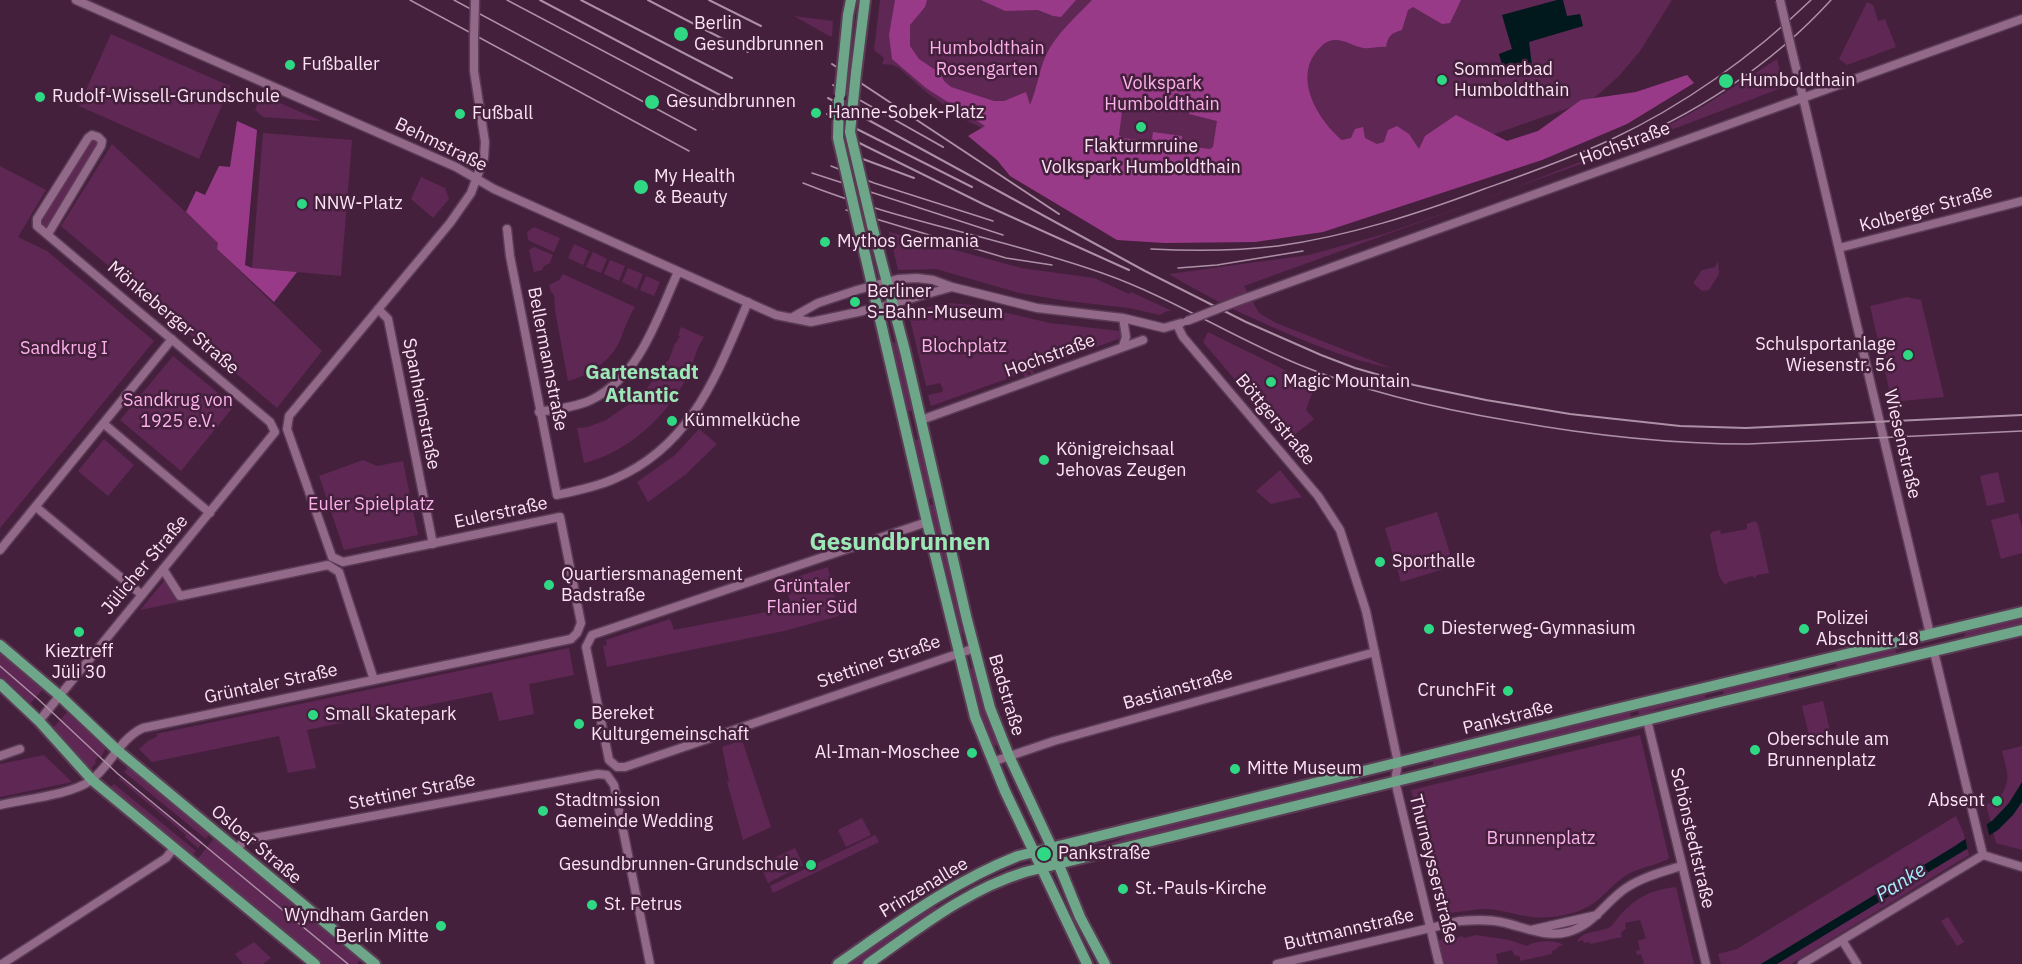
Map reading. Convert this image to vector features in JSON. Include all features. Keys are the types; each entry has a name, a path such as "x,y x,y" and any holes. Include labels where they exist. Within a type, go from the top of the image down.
{"main road":[{"name":"Badstraße","path":"851,0 838,116 838,138 958,653 975,717 992,762 1087,964"},
{"name":"Badstraße","path":"865,0 850,132 921,420 941,513 990,708 1080,917 1105,964"},
{"path":"906,424 921,420"},
{"name":"Pankstraße","path":"1052,848 2022,612"},
{"path":"1957,627 1961,645"},
{"name":"Pankstraße","path":"1059,864 2022,630"},
{"name":"Wiesenstraße","path":"1929,634 1934,652"},
{"path":"1902,641 1906,659"},
{"name":"Osloer Straße","path":"0,645 60,696 117,750 375,964"},
{"path":"0,684 39,721 92,780 315,964"},
{"name":"Prinzenallee","path":"837,964 935,897 999,864 1052,848"},
{"name":"Prinzenallee","path":"868,964 969,895 1005,878 1059,864"}],"street":[{"name":"Behmstraße","path":"76,0 456,167 476,180 776,315 811,322 893,304"},
{"path":"378,309 459,212 471,193 484,158 485,142 474,61 475,0"},
{"name":"Wiesenstraße","path":"1780,0 1929,634"},
{"name":"Hochstraße","path":"1177,325 2022,19"},
{"path":"92,135 98,137 102,141 101,146 48,234 38,226 37,219 88,138 92,135"},
{"name":"Kolberger Straße","path":"1839,248 2022,201"},
{"name":"Bellermannstraße","path":"507,229 539,412 557,495 615,479 645,463 670,442 703,400 748,302"},
{"name":"Mönkeberger Straße","path":"48,234 270,422 275,429"},
{"path":"539,412 591,400 610,389 624,376 644,347 678,272"},
{"path":"791,318 818,303 887,282 917,278 933,280 952,287 1037,308 1123,318 1164,328 1177,325"},
{"path":"893,304 952,287"},
{"name":"Eulerstraße","path":"378,309 289,416 287,429 332,557 343,562 560,517 581,621 577,633 571,639"},
{"name":"Spanheimstraße","path":"378,309 388,319 433,544"},
{"name":"Hochstraße","path":"1122,346 1126,337 1123,318"},
{"name":"Böttgerstraße","path":"1177,325 1183,337 1318,496 1343,538 1366,611 1398,763"},
{"path":"0,550 172,339"},
{"name":"Hochstraße","path":"921,420 1143,340"},
{"path":"104,424 210,513"},
{"name":"Jülicher Straße","path":"39,721 274,435 275,429"},
{"path":"36,507 142,595"},
{"name":"Stettiner Straße","path":"927,522 598,632 590,638 586,647 609,760 615,767 625,767 975,648"},
{"path":"163,569 180,596 328,565 339,572 374,680"},
{"name":"Grüntaler Straße","path":"0,805 75,789 92,780 134,732 142,728 571,639"},
{"name":"Bastianstraße","path":"992,762 1054,741 1375,652"},
{"name":"Wiesenstraße","path":"1934,652 1981,851"},
{"name":"Schönstedtstraße","path":"1647,720 1706,964"},
{"path":"0,756 20,749"},
{"path":"1395,781 1398,763"},
{"name":"Stettiner Straße","path":"236,850 249,839 598,774 609,776 614,785 650,964"},
{"name":"Thurneysserstraße","path":"1395,781 1439,964"},
{"path":"2,964 166,858 174,848"},
{"path":"1802,964 1981,851 2022,867"},
{"path":"1430,927 1460,921 1489,920 1551,935 1567,932 1587,924 1626,888 1647,877 1681,866"},
{"name":"Buttmannstraße","path":"1276,964 1430,927"},
{"path":"1842,940 1857,964"}],"green space":[{"name":"Volkspark Humboldthain","path":"880,0 1672,0 1640,51 1619,76 1592,100 1417,161 1071,173 960,117 899,68 882,64 884,58 874,50"},
{"name":"Volkspark Humboldthain","path":"895,0 927,0 925,7 910,25 910,46 919,59 940,73 951,87 994,101 1004,101 1026,92 1030,105 1050,47 1092,0 1461,0 1450,23 1442,24 1413,7 1408,10 1402,30 1391,36 1386,47 1363,48 1332,40 1317,51 1310,62 1308,86 1312,99 1325,122 1342,140 1351,138 1355,129 1363,127 1365,138 1377,144 1384,142 1388,130 1397,126 1409,134 1419,149 1425,136 1456,115 1507,141 1538,131 1581,100 1636,92 1687,75 1694,83 1627,124 1542,160 1323,232 1255,242 1165,243 1117,240 1010,176 997,160 968,136 985,126 926,88 892,59 889,35","holes":["1177,97 1189,99 1193,104 1189,114 1217,121 1213,147 1210,149 1184,146 1182,136 1153,132 1152,139 1149,141 1122,138 1119,135 1123,104 1146,107 1167,101 1176,102"]},
{"path":"981,0 1076,0 1061,17 1038,10 1005,11"},
{"path":"1867,2 1873,5 1878,21 1885,19 1896,47 1847,65 1839,59"},
{"path":"794,16 833,21 832,36 831,37"},
{"path":"111,34 230,86 199,159 79,106"},
{"path":"1777,59 1784,87 1511,189 1658,131 1707,104"},
{"path":"261,95 322,121 263,117 255,110"},
{"path":"237,121 257,130 245,265 252,268 297,272 274,302 217,249 218,243 186,212 196,191 205,195 219,166 230,167"},
{"name":"NNW-Platz","path":"263,133 352,140 341,276 252,268"},
{"path":"96,139 98,142 48,227 42,226 41,223 91,140"},
{"path":"112,144 219,243 217,249 322,351 277,408 61,226"},
{"name":"Sandkrug I","path":"0,166 46,190 18,237 47,251 154,341 0,528"},
{"path":"421,177 445,188 449,199 433,218 411,199"},
{"path":"1472,203 1244,286 1259,313 1276,323 1391,368 1325,349 1286,333 1251,318 1169,274 1309,255 1384,234"},
{"path":"534,227 560,238 554,252 528,240 527,232"},
{"path":"889,232 1021,268 1094,278 1172,311 1160,315 1129,308 1019,293 936,269 898,270"},
{"path":"574,244 589,251 583,265 568,258"},
{"path":"534,247 553,255 550,263 542,270 534,272 529,250"},
{"path":"593,252 607,259 601,273 586,267"},
{"path":"610,260 625,266 619,281 604,274"},
{"path":"1718,261 1719,274 1709,290 1702,291 1693,283 1702,270 1715,267"},
{"path":"628,268 643,274 637,289 622,282"},
{"path":"563,274 635,307 611,355 591,371 568,381 554,295 549,285 559,280"},
{"path":"646,276 660,282 654,296 640,290"},
{"name":"Schulsportanlage Wiesenstr. 56","path":"1907,297 1921,300 1944,397 1892,402 1870,306"},
{"name":"Blochplatz","path":"950,303 972,305 1050,323 1120,331 1122,335 1121,338 1033,370 1034,375 1032,376 1030,371 1027,372 1029,378 1025,379 1023,373 931,406 928,395 942,392 943,389 940,383 926,386 908,311"},
{"path":"681,327 704,337 679,391 657,419 630,442 600,458 584,463 577,428 588,427 606,420 634,401 669,360 680,336 678,335"},
{"name":"Magic Mountain","path":"1208,332 1287,371 1314,388 1306,410 1314,419 1287,441 1203,342"},
{"path":"897,342 911,411 907,411 891,343"},
{"name":"Sandkrug von 1925 e.V.","path":"173,356 234,406 181,471 120,420"},
{"path":"699,429 717,444 685,475 648,502 637,482 675,455"},
{"name":"Sandkrug von 1925 e.V.","path":"104,439 134,465 108,496 78,471"},
{"path":"920,439 934,497 929,499 914,440"},
{"name":"Euler Spielplatz","path":"363,460 377,466 403,461 418,535 344,550 319,476"},
{"path":"1280,470 1302,497 1271,504 1256,491"},
{"path":"1998,472 2005,502 1987,506 1980,476"},
{"path":"936,504 966,632 960,633 930,505"},
{"path":"1437,512 1454,566 1401,582 1385,528"},
{"path":"2018,513 2022,527 2022,553 2001,559 1991,520"},
{"path":"1755,521 1758,524 1769,573 1757,575 1755,578 1752,576 1728,582 1725,585 1719,576 1710,535 1720,530 1721,534 1747,529 1747,524"},
{"name":"Grüntaler Flanier Süd","path":"828,567 839,616 784,631 607,667 603,646 607,645 606,640 670,619 674,630 792,607 784,581"},
{"path":"164,581 179,602 140,610"},
{"path":"2022,618 2022,626 1967,639 1964,636 1966,632"},
{"path":"569,648 574,675 529,684 534,714 499,721 492,692 307,730 316,768 288,773 279,736 152,762 139,749 158,736 156,734"},
{"path":"1895,649 1897,656 1837,670 1836,663"},
{"path":"0,651 44,688 30,704 0,677"},
{"path":"974,667 987,720 998,745 992,746 979,711 969,669"},
{"path":"1788,675 1791,680 1724,697 1723,690"},
{"path":"1705,695 1705,698 1657,709 1639,716 1638,710"},
{"path":"1823,701 1832,739 1811,744 1802,706"},
{"path":"68,711 106,748 90,769 52,729"},
{"path":"1630,712 1631,718 1433,766 1433,759"},
{"name":"Brunnenplatz","path":"1640,735 1669,858 1628,874 1594,903 1567,915 1533,917 1485,909 1441,912 1411,790"},
{"path":"742,740 771,827 743,840 727,782 729,781 722,747"},
{"path":"2022,746 2022,850 1996,843 1986,804 1997,801 2007,782 2002,751"},
{"path":"44,755 72,782 0,797 0,764"},
{"path":"128,767 210,833 206,839 124,772"},
{"path":"120,777 188,833 190,831 203,842 198,848 185,837 186,835 119,779"},
{"path":"1359,777 1362,783 1360,784 1073,855 1072,852 1114,842 1135,833"},
{"path":"114,784 196,851 191,857 109,790"},
{"path":"1956,816 1964,834 1969,855 1791,964 1721,964 1718,954 1737,949"},
{"path":"862,818 871,835 846,847 838,830"},
{"path":"875,835 879,842 773,893 770,886"},
{"path":"215,837 362,958 357,964 321,964 196,861"},
{"path":"795,848 803,865 768,883 760,865"},
{"path":"1676,887 1694,964 1644,964 1641,954 1637,955 1636,951 1640,950 1638,941 1646,938 1640,920 1625,923 1626,929 1621,932 1622,937 1590,944 1590,942 1584,943 1583,940 1577,942 1583,935 1610,927 1622,913 1641,898 1653,892"},
{"path":"934,904 937,910 859,964 848,964"},
{"path":"1948,917 1964,942 1957,946 1941,921"},
{"path":"1476,935 1509,940 1527,946 1546,941 1563,945 1552,951 1552,954 1520,961 1520,957 1514,955 1512,950 1496,954 1498,964 1442,964 1437,942 1447,936 1450,940"},
{"path":"254,942 271,958 263,964 243,964 235,954"}],"water":[{"path":"1563,0 1567,16 1580,14 1583,26 1529,42 1532,66 1503,68 1499,54 1512,49 1502,15"},
{"name":"Panke","path":"2022,782 2022,802 1998,830 1777,964 1761,964 1955,846 1993,820 2009,803"}],"pier":[{"path":"1986,821 1990,839 1968,852 1965,836"}],"tram line":[{"path":"410,0 689,151"},
{"path":"454,0 696,130"},
{"path":"507,0 713,109"},
{"path":"1151,249 1246,249 1304,242 1408,215 1579,154 1637,127 1690,96 1765,41 1811,0"},
{"path":"1610,149 1671,121 1729,87 1783,46 1831,0"},
{"path":"831,166 874,183 993,221"},
{"path":"812,173 1003,235"},
{"path":"803,183 877,209 1028,250 1102,273 1153,294 1250,343 1300,365 1378,392 1457,411 1599,434 1718,444 2022,431"},
{"path":"846,210 1006,258 1052,265"},
{"path":"1178,268 1217,265 1303,251"},
{"path":"0,666 118,774 348,964"}],"railway":[{"path":"540,0 720,95"},
{"path":"581,0 732,78"},
{"path":"648,0 748,52"},
{"path":"709,0 761,26"},
{"path":"832,64 1059,214"},
{"path":"833,85 943,147"},
{"path":"828,98 1145,271 1246,322 1355,368 1414,385 1570,414 1680,426 1746,428 2022,415"},
{"path":"827,114 972,187"},
{"path":"833,130 985,205 1129,270"},
{"path":"836,149 914,178"}],"place":[{"name":"Berlin Gesundbrunnen","path":"681,34"},
{"name":"Fußballer","path":"290,65"},
{"name":"Sommerbad Humboldthain","path":"1442,80"},
{"name":"Humboldthain","path":"1726,81"},
{"name":"Rudolf-Wissell-Grundschule","path":"40,97"},
{"name":"Gesundbrunnen","path":"652,102"},
{"name":"Hanne-Sobek-Platz","path":"816,113"},
{"name":"Fußball","path":"460,114"},
{"name":"Flakturmruine Volkspark Humboldthain","path":"1141,127"},
{"name":"My Health & Beauty","path":"641,187"},
{"name":"NNW-Platz","path":"302,204"},
{"name":"Mythos Germania","path":"825,242"},
{"name":"Berliner S-Bahn-Museum","path":"855,302"},
{"name":"Schulsportanlage Wiesenstr. 56","path":"1908,355"},
{"name":"Magic Mountain","path":"1271,382"},
{"name":"Kümmelküche","path":"672,421"},
{"name":"Königreichsaal Jehovas Zeugen","path":"1044,460"},
{"name":"Sporthalle","path":"1380,562"},
{"name":"Quartiersmanagement Badstraße","path":"549,585"},
{"name":"Diesterweg-Gymnasium","path":"1429,629"},
{"name":"Polizei Abschnitt 18","path":"1804,629"},
{"name":"Kieztreff Jüli 30","path":"79,632"},
{"name":"CrunchFit","path":"1508,691"},
{"name":"Small Skatepark","path":"313,715"},
{"name":"Bereket Kulturgemeinschaft","path":"579,724"},
{"name":"Oberschule am Brunnenplatz","path":"1755,750"},
{"name":"Al-Iman-Moschee","path":"972,753"},
{"name":"Mitte Museum","path":"1235,769"},
{"name":"Absent","path":"1997,801"},
{"name":"Stadtmission Gemeinde Wedding","path":"543,811"},
{"name":"Pankstraße","path":"1044,854"},
{"name":"Gesundbrunnen-Grundschule","path":"811,865"},
{"name":"St.-Pauls-Kirche","path":"1123,889"},
{"name":"St. Petrus","path":"592,905"},
{"name":"Wyndham Garden Berlin Mitte","path":"441,926"}],"district":[{"name":"Gartenstadt Atlantic","path":"642,384"},
{"name":"Gesundbrunnen","path":"900,543"}],"park label":[{"name":"Humboldthain Rosengarten","path":"987,59"}]}
